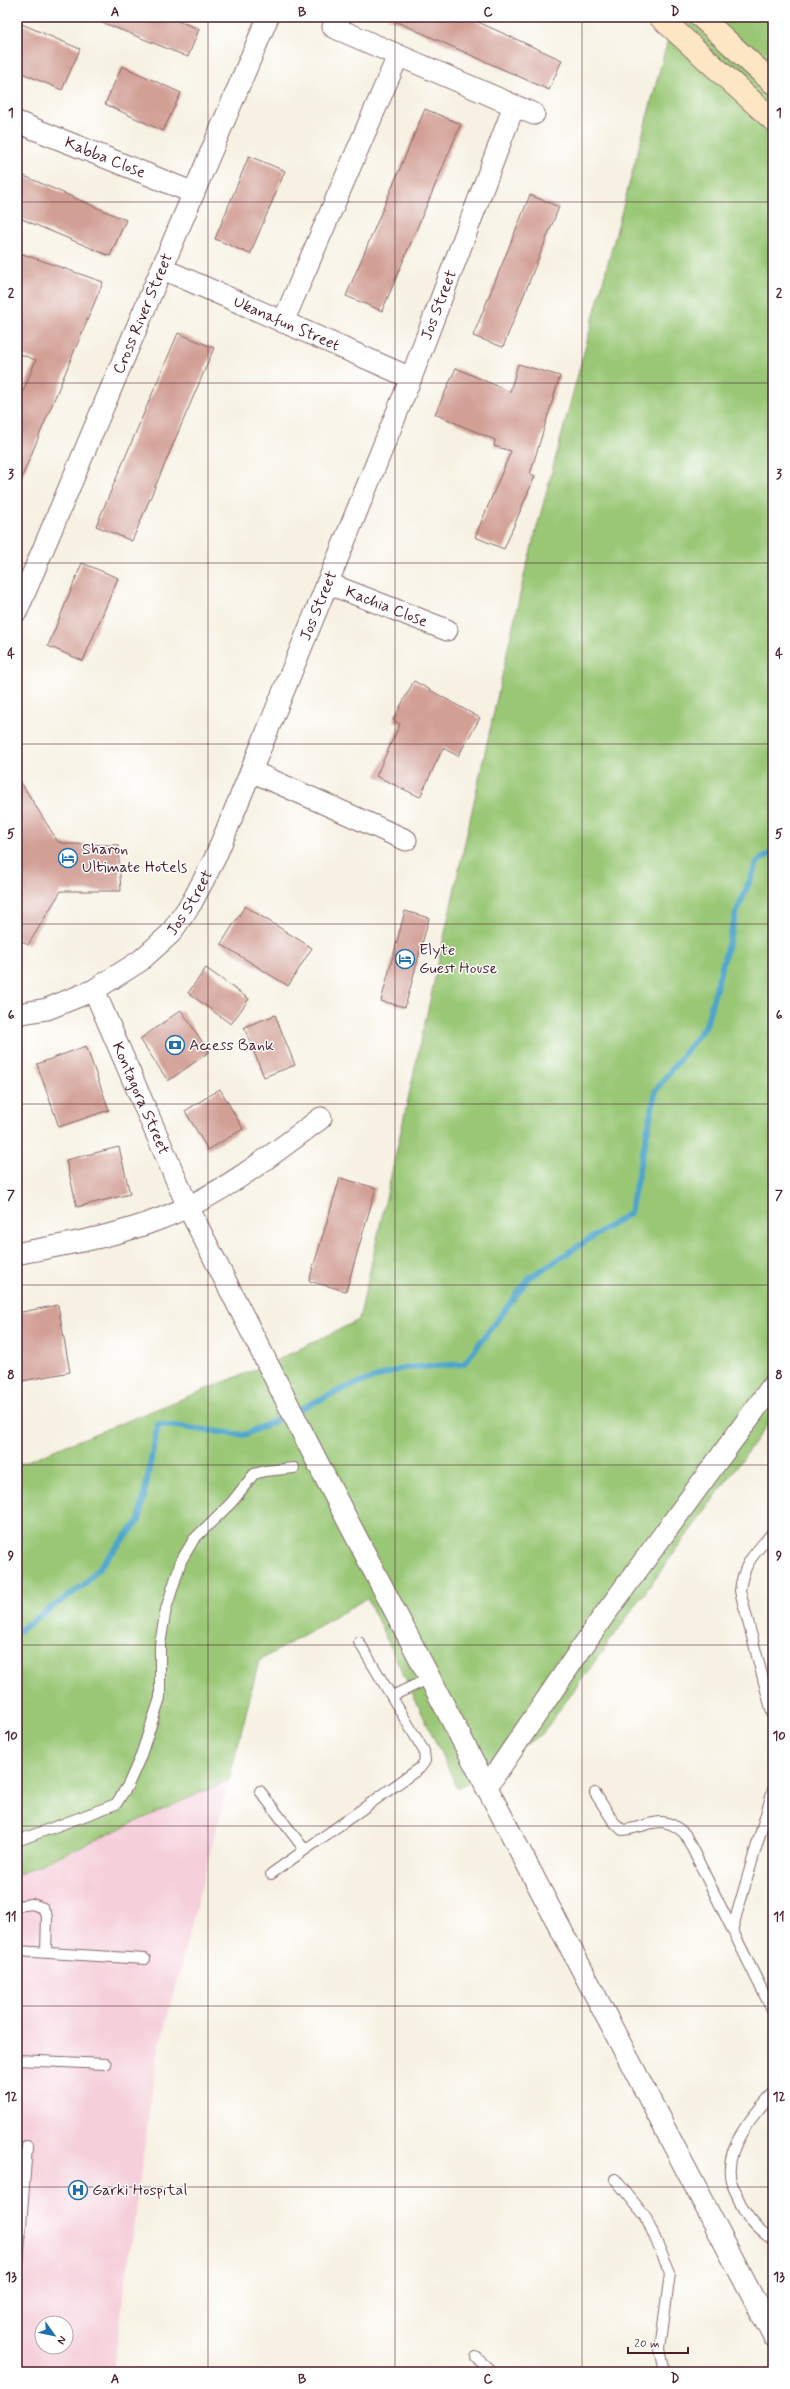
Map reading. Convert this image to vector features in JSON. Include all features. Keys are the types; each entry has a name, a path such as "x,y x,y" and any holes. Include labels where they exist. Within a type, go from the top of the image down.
{"street":[{"name":"Cross River Street","path":"17,610 163,269 268,17"},
{"path":"660,17 771,118"},
{"path":"701,17 773,83"},
{"path":"333,26 398,56 534,114"},
{"path":"283,322 398,56"},
{"name":"Jos Street","path":"17,1014 47,1009 94,990 140,961 170,934 192,902 212,864 252,771 411,378 514,106"},
{"name":"Kabba Close","path":"17,122 194,193"},
{"name":"Ukanafun Street","path":"163,269 411,378"},
{"name":"Kachia Close","path":"327,583 447,630"},
{"path":"252,771 406,840"},
{"name":"Kontagora Street","path":"94,990 188,1207 326,1479 486,1788 773,2336"},
{"path":"20,1253 70,1244 130,1229 162,1219 188,1207 265,1160 321,1118"},
{"path":"486,1788 600,1621 773,1385"}],"lane":[{"path":"17,1841 116,1804 128,1785 140,1758 160,1698 160,1644 166,1609 181,1561 194,1539 231,1503 254,1474 265,1471 294,1468"},
{"path":"773,1532 748,1562 742,1574 740,1591 773,1716"},
{"path":"270,1874 420,1768 425,1760 424,1752 359,1642"},
{"path":"392,1696 430,1678"},
{"path":"732,1930 773,1790"},
{"path":"260,1791 304,1849"},
{"path":"595,1793 613,1821 622,1830 632,1829 657,1821 674,1824 685,1834 773,2012"},
{"path":"17,1906 32,1904 43,1908 47,1917 46,1952"},
{"path":"17,1951 145,1959"},
{"path":"17,2060 106,2064"},
{"path":"773,2093 757,2111 740,2138 732,2156 730,2176 742,2208 753,2223 773,2240"},
{"path":"17,2279 20,2198 27,2146"},
{"path":"615,2179 646,2217 670,2273 660,2349 665,2372"},
{"path":"476,2357 492,2372"}],"shaded area":[{"name":"Garki Hospital","path":"229,1780 157,2057 113,2372 17,2372 17,1875"}],"green space":[{"path":"674,17 773,17 773,1417 542,1734 458,1789 367,1598 259,1661 229,1780 17,1875 17,1465 269,1364 359,1320 525,572"}],"building":[{"path":"89,17 168,17 199,29 188,57"},
{"path":"386,17 467,17 562,60 549,90"},
{"path":"17,22 80,49 62,90 17,71"},
{"path":"122,66 181,93 163,131 105,104"},
{"path":"425,109 461,124 382,311 346,296"},
{"path":"249,156 285,171 250,254 215,239"},
{"path":"17,173 126,220 110,256 17,217"},
{"path":"530,195 559,207 503,347 473,336"},
{"path":"17,252 103,282 17,489 17,406 36,360 17,353"},
{"path":"178,333 214,348 132,541 96,526"},
{"path":"518,364 560,376 530,474 535,476 504,549 475,537 511,451 494,446 495,440 435,414 456,368 510,392"},
{"path":"82,563 118,578 83,661 48,646"},
{"path":"414,681 480,718 458,756 443,748 420,797 376,776 400,724 393,720"},
{"name":"Sharon Ultimate Hotels","path":"17,776 58,842 67,844 118,845 121,891 61,891 28,945 17,938"},
{"path":"245,906 312,948 288,986 221,944"},
{"name":"Elyte Guest House","path":"405,911 429,918 405,1007 381,1001"},
{"path":"206,968 249,999 231,1024 188,993"},
{"name":"Access Bank","path":"181,1010 209,1052 168,1081 140,1039"},
{"path":"275,1015 295,1065 264,1077 244,1027"},
{"path":"86,1046 109,1110 59,1127 37,1064"},
{"path":"220,1089 243,1129 208,1150 185,1111"},
{"path":"119,1147 130,1194 77,1207 66,1160"},
{"path":"340,1178 376,1188 346,1291 309,1281"},
{"path":"58,1305 70,1372 17,1382 17,1313"}],"waterway":[{"path":"17,1632 85,1584 139,1521 158,1424 244,1435 345,1388 403,1368 464,1364 529,1278 630,1213 656,1090 706,1025 737,911 758,861 773,852"}],"place":[{"name":"Sharon Ultimate Hotels","path":"68,858"},
{"name":"Elyte Guest House","path":"405,959"},
{"name":"Access Bank","path":"175,1045"},
{"name":"Garki Hospital","path":"78,2190"}]}
